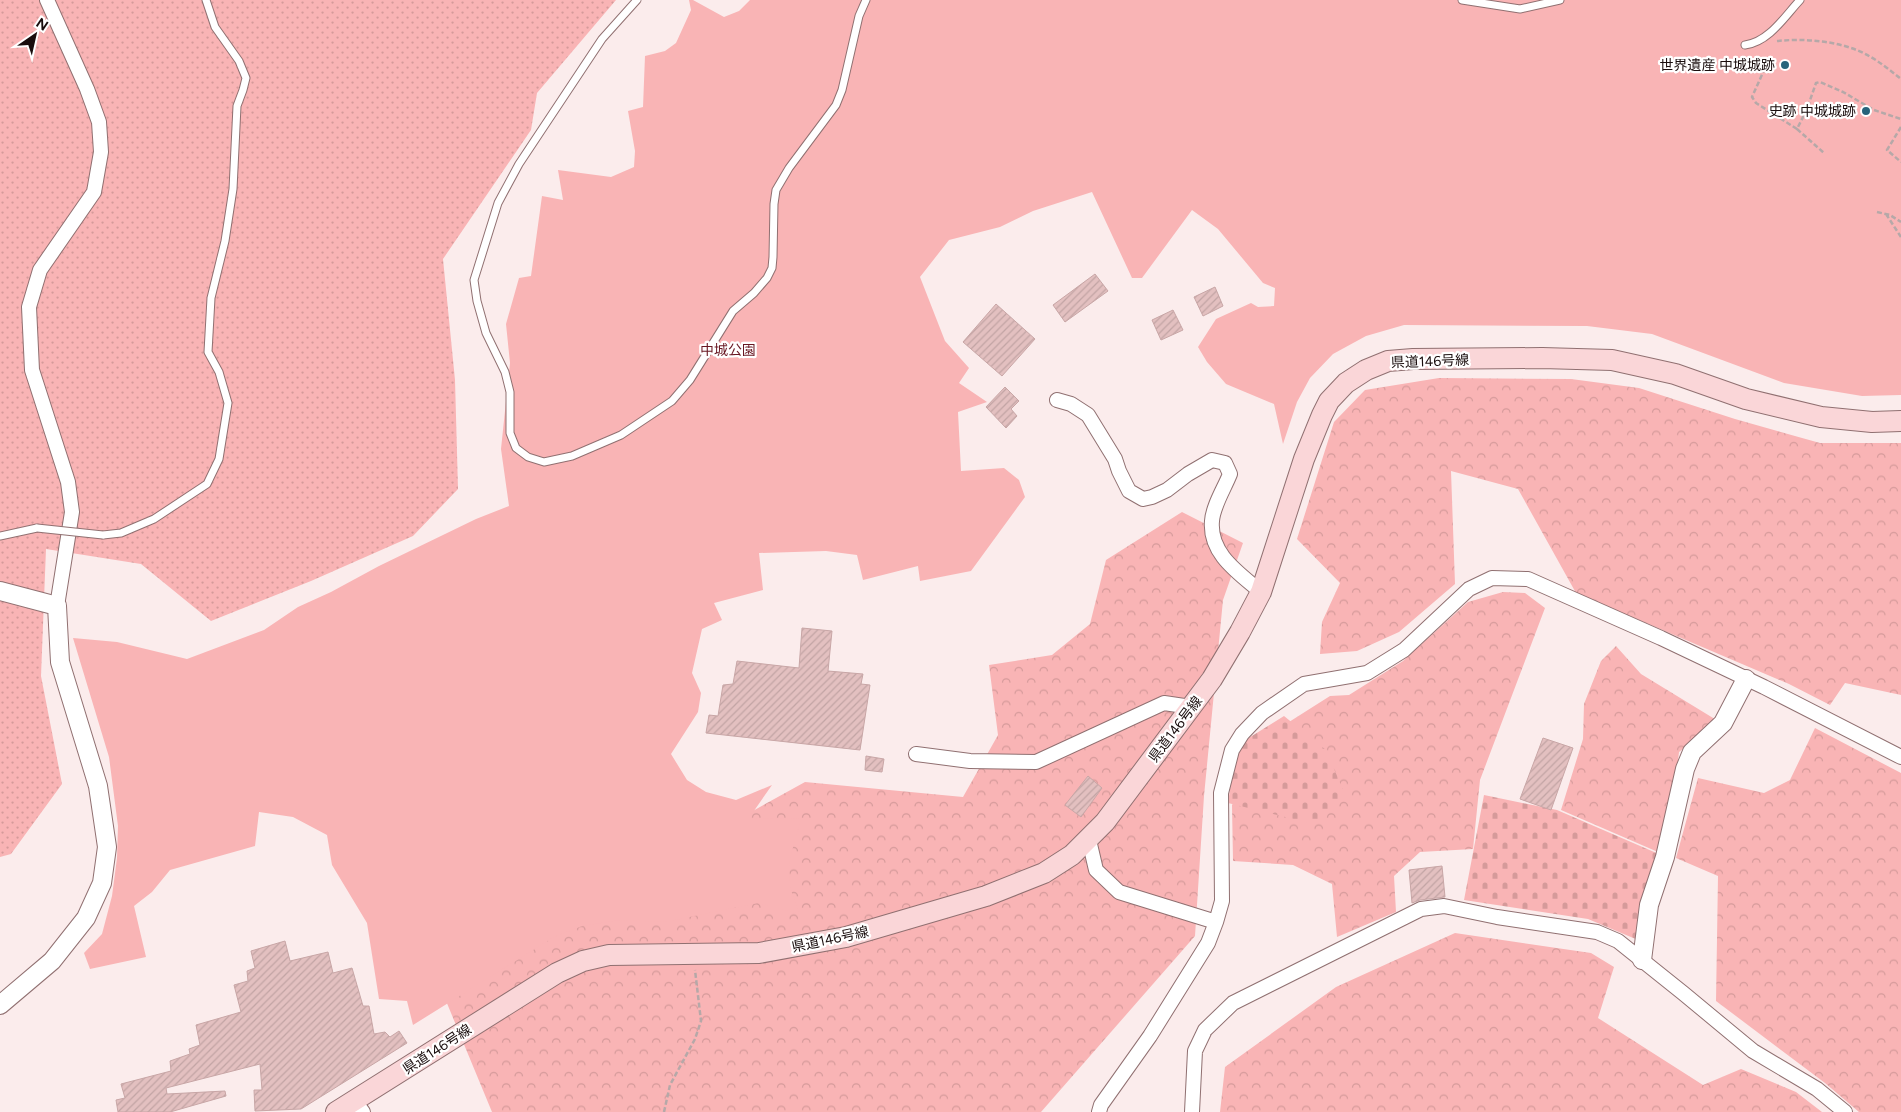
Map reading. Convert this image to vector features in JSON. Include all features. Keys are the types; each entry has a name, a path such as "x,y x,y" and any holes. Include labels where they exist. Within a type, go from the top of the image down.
{"main road":[{"name":"県道146号線","path":"336,1112 359,1106 557,973 583,962 608,955 643,953 759,953 846,937 986,896 1044,873 1072,855 1106,822 1222,664 1260,592 1315,430 1329,401 1346,383 1366,370 1388,361 1413,359 1532,358 1612,360 1675,374 1746,399 1821,417 1872,422 1901,421"}],"street":[{"path":"0,1005 52,961 86,918 102,883 107,847 98,786 60,662 57,606 72,512 68,482 32,370 30,307 40,270 94,192 101,152 99,122 87,89 47,0"},
{"path":"1056,400 1071,404 1088,415 1116,459 1119,471 1129,491 1142,499 1152,497 1167,490 1188,474 1212,460 1225,463 1230,474 1214,510 1212,522 1214,541 1221,556 1260,592"},
{"path":"1099,1112 1150,1036 1208,943 1216,922 1222,902 1221,793 1232,750 1242,734 1262,713 1304,684 1367,673 1404,650 1469,590 1492,578 1528,579 1746,678 1901,757"},
{"path":"0,591 57,606"},
{"path":"1642,960 1648,905 1666,857 1685,770 1692,752 1723,723 1746,678"},
{"path":"916,754 970,761 1036,762 1164,704 1191,707"},
{"path":"1089,840 1096,870 1119,892 1216,922"},
{"path":"1192,1112 1195,1051 1205,1030 1233,1003 1421,909 1444,906 1497,917 1597,932 1618,942 1753,1051 1817,1089 1845,1112"}],"lane":[{"path":"0,536 37,528 103,535 121,533 154,519 207,484 219,459 228,403 219,372 208,352 211,298 225,241 233,189 237,106 244,90 246,78 239,61 215,27 206,0"},
{"path":"637,0 602,39 519,164 498,203 474,280 477,301 486,333 505,372 510,392 510,433 516,448 528,457 544,462 572,456 621,435 672,401 690,380 733,311 754,293 767,278 772,268 776,190 789,168 836,105 845,81 860,16 866,0"},
{"path":"1462,0 1520,9 1560,0"},
{"path":"1745,44 1754,44 1780,24 1800,0"}],"path":[{"path":"1754,44 1788,40 1822,42 1850,48 1869,56 1901,78"},
{"path":"1765,68 1752,97 1756,103 1797,128 1824,153"},
{"path":"1797,128 1807,109 1816,83 1820,82 1843,92 1874,110 1901,118"},
{"path":"1901,127 1887,150 1901,162"},
{"path":"1877,212 1886,214 1901,222"},
{"path":"1886,214 1901,237"},
{"path":"664,1112 670,1085 695,1039 701,1021 693,954"}],"green space":[{"path":"0,0 616,0 537,93 531,130 443,259 455,380 458,489 413,536 311,581 211,621 141,564 46,549 41,676 62,784 11,854 0,857"},
{"name":"中城公園","path":"689,0 693,0 724,17 739,11 750,0 1901,0 1901,395 1862,396 1784,383 1652,334 1587,326 1404,325 1366,336 1333,354 1310,378 1297,402 1283,444 1274,404 1226,384 1207,362 1198,347 1216,319 1251,303 1258,307 1274,306 1275,288 1263,283 1218,229 1192,210 1142,278 1132,278 1092,192 1033,211 1000,227 949,240 920,277 945,341 969,368 959,383 987,402 958,412 961,471 1004,468 1019,480 1025,497 971,571 920,581 918,566 863,580 857,555 826,551 759,553 763,590 714,603 722,620 702,629 692,673 701,693 698,712 671,754 687,780 706,792 736,800 772,785 749,818 801,819 790,858 789,884 799,914 758,903 665,922 620,920 582,926 554,937 413,1025 407,1001 379,999 367,923 332,865 327,835 293,817 259,812 255,846 170,870 152,892 134,906 146,957 90,969 84,953 102,934 112,896 117,858 118,826 109,757 73,638 117,642 187,659 264,630 298,607 331,592 379,566 476,519 509,506 501,449 510,363 506,324 519,278 531,276 542,196 563,200 558,170 611,177 634,167 635,151 628,111 643,107 645,56 665,51 676,43 691,10"},
{"path":"1439,378 1571,379 1639,388 1735,419 1820,443 1901,443 1901,695 1845,683 1830,705 1789,684 1576,593 1518,489 1451,471 1455,584 1399,632 1357,651 1320,654 1322,622 1340,583 1297,539 1334,422 1365,390"},
{"path":"1182,512 1243,543 1223,600 1204,796 1195,936 1041,1112 492,1112 439,984 805,782 963,797 998,735 989,665 1052,655 1090,624 1106,560"},
{"path":"1503,592 1525,593 1545,608 1480,780 1473,849 1420,852 1394,876 1396,912 1337,937 1332,884 1293,865 1233,861 1232,805 1289,722 1330,696 1349,695 1403,661 1468,602"},
{"path":"1616,646 1641,674 1718,721 1679,752 1676,777 1658,852 1561,810 1583,739 1584,704 1601,661"},
{"path":"1284,716 1326,750 1346,797 1314,824 1228,803 1235,754 1247,739"},
{"path":"1815,728 1901,773 1901,1112 1859,1112 1825,1083 1716,1001 1718,876 1676,858 1698,778 1764,793 1790,780"},
{"path":"1484,795 1557,810 1661,855 1638,940 1588,919 1464,900"},
{"path":"1455,933 1591,953 1614,967 1598,1018 1703,1085 1741,1069 1796,1092 1822,1112 1220,1112 1225,1067 1336,987"}],"building":[{"path":"1095,274 1108,291 1065,322 1053,305"},
{"path":"1215,287 1223,306 1203,316 1194,297"},
{"path":"996,304 1035,339 1002,376 963,342"},
{"path":"1173,310 1183,330 1161,340 1152,320"},
{"path":"1005,387 1019,401 1011,409 1017,416 1006,428 986,407"},
{"path":"802,628 832,631 828,671 863,674 861,684 870,685 860,750 706,733 709,715 718,716 723,685 733,684 737,661 799,668"},
{"path":"1543,738 1573,748 1551,810 1520,799"},
{"path":"866,756 884,759 882,772 865,770"},
{"path":"1088,776 1102,788 1081,817 1065,805"},
{"path":"1442,866 1445,897 1420,900 1412,903 1409,870"},
{"path":"285,941 290,961 328,952 333,973 352,968 363,1006 369,1006 374,1034 385,1032 390,1037 399,1031 407,1043 301,1109 255,1111 254,1090 262,1090 260,1064 166,1088 167,1094 225,1091 226,1096 170,1112 118,1112 116,1100 125,1098 121,1084 171,1071 170,1061 190,1054 189,1049 200,1045 196,1025 241,1012 234,985 248,981 247,971 255,968 251,951"}],"place":[{"name":"世界遺産 中城城跡","path":"1785,65"},
{"name":"史跡 中城城跡","path":"1866,111"}]}
